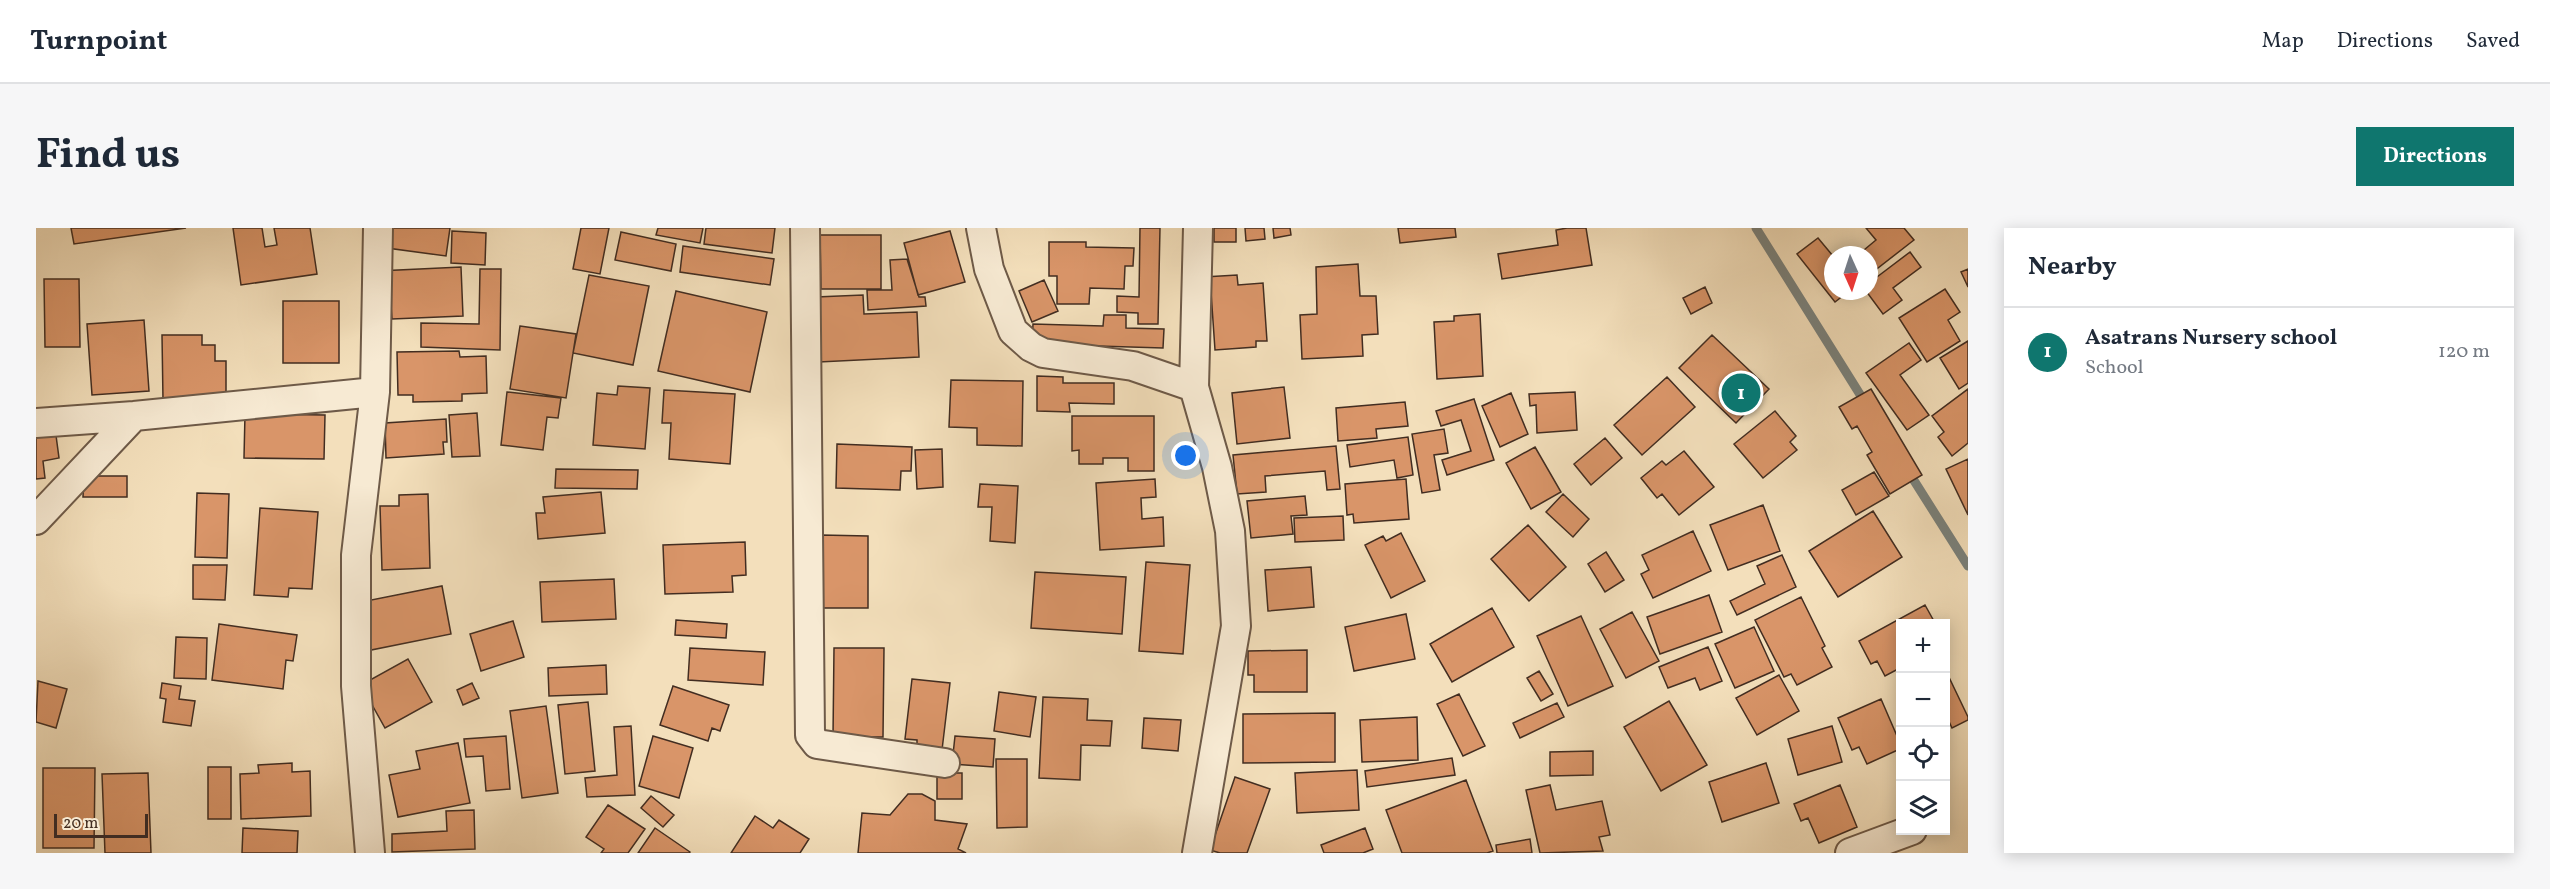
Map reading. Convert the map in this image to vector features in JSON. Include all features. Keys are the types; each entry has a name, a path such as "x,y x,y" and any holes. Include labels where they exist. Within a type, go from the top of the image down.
{"street":[{"path":"370,853 356,686 356,555 375,392 378,228"},
{"path":"804,228 810,735 818,744 945,763"},
{"path":"981,228 988,269 1013,331 1031,347 1043,353 1133,366 1194,387"},
{"path":"1197,853 1231,668 1236,626 1230,531 1218,467 1194,387 1198,228"},
{"path":"36,423 134,417 375,392"},
{"path":"36,520 134,417"},
{"path":"1850,853 1901,835"}],"building":[{"path":"71,228 186,228 74,244"},
{"path":"233,228 262,228 265,247 277,245 274,228 310,228 317,274 241,285"},
{"path":"390,228 450,228 446,256 387,248"},
{"path":"581,228 609,228 600,274 573,269"},
{"path":"658,228 703,228 700,243 656,235"},
{"path":"706,228 775,228 772,253 704,244"},
{"path":"1140,228 1160,228 1158,324 1138,324 1138,313 1117,312 1117,296 1139,297"},
{"path":"1214,228 1236,228 1236,242 1214,242"},
{"path":"1245,228 1264,228 1265,239 1246,241"},
{"path":"1273,228 1290,228 1291,235 1274,238"},
{"path":"1398,228 1455,228 1456,237 1400,243"},
{"path":"1586,228 1592,265 1502,279 1498,254 1558,245 1556,230"},
{"path":"1866,228 1904,228 1914,240 1878,268 1878,246 1869,246 1876,240"},
{"path":"452,231 486,233 485,265 451,263"},
{"path":"950,231 965,282 918,295 904,243"},
{"path":"621,232 676,244 671,271 615,260"},
{"path":"820,235 881,235 881,289 821,289"},
{"path":"1818,238 1825,246 1824,288 1797,254"},
{"path":"1049,242 1086,242 1086,247 1134,248 1133,266 1125,266 1124,289 1090,288 1089,304 1057,304 1057,276 1049,276"},
{"path":"683,246 774,259 770,285 680,272"},
{"path":"1910,252 1921,267 1893,288 1902,300 1883,314 1873,300 1878,300 1878,276"},
{"path":"907,259 919,297 925,297 926,306 868,310 867,290 892,290 890,260"},
{"path":"1358,264 1360,296 1376,296 1378,334 1362,335 1363,356 1302,359 1300,315 1317,314 1316,267"},
{"path":"461,267 463,316 392,319 390,292 378,271"},
{"path":"480,269 501,269 500,350 421,347 421,323 479,324"},
{"path":"1968,269 1968,287 1961,272"},
{"path":"589,275 649,286 633,365 573,353"},
{"path":"1237,275 1238,285 1263,283 1267,341 1256,341 1256,347 1215,350 1211,292 1205,292 1204,277"},
{"path":"44,279 79,279 80,347 45,347"},
{"path":"1044,280 1058,311 1032,322 1019,291"},
{"path":"1705,287 1712,303 1691,314 1683,298"},
{"path":"1945,289 1960,312 1948,320 1960,341 1927,362 1899,318"},
{"path":"676,291 767,312 750,392 658,371"},
{"path":"863,295 864,314 917,312 919,357 819,362 816,297"},
{"path":"283,301 339,301 339,363 283,363"},
{"path":"1480,314 1483,376 1437,379 1434,322 1454,321 1454,316"},
{"path":"1104,315 1126,315 1126,328 1164,329 1163,348 1032,344 1033,324 1103,326"},
{"path":"144,320 149,391 92,395 87,324"},
{"path":"520,326 576,334 566,398 510,389"},
{"path":"162,335 202,335 202,345 215,345 215,361 226,361 226,400 163,400"},
{"path":"1712,335 1769,389 1736,423 1679,368"},
{"path":"1968,341 1968,383 1959,389 1940,358"},
{"path":"1909,343 1921,360 1900,375 1929,415 1907,430 1866,373"},
{"path":"459,351 460,357 486,356 487,393 462,394 462,401 413,402 413,395 398,395 397,352"},
{"path":"1037,376 1063,377 1063,383 1114,383 1114,404 1069,403 1070,412 1037,411"},
{"path":"1667,377 1695,407 1642,455 1614,425"},
{"path":"951,380 1023,381 1022,446 977,445 977,428 949,427"},
{"path":"618,386 650,388 645,449 593,445 597,393 617,395"},
{"path":"1284,387 1290,438 1237,444 1232,393"},
{"path":"1871,389 1922,475 1890,494 1867,455 1872,452 1857,426 1852,429 1839,407"},
{"path":"1968,389 1968,443 1952,456 1938,437 1944,432 1932,416"},
{"path":"664,390 735,394 730,464 669,459 671,423 662,423"},
{"path":"507,392 561,398 558,418 547,417 543,450 501,445"},
{"path":"1575,392 1577,430 1537,433 1536,405 1530,406 1529,394"},
{"path":"1511,393 1528,434 1500,447 1482,406"},
{"path":"1474,399 1494,460 1447,475 1442,460 1471,451 1461,420 1441,426 1436,411"},
{"path":"1405,402 1408,426 1376,429 1377,438 1338,441 1336,408"},
{"path":"1775,411 1796,436 1790,442 1797,450 1763,478 1734,444"},
{"path":"477,413 480,456 452,457 449,415"},
{"path":"245,414 325,415 324,459 244,458"},
{"path":"1072,416 1154,416 1154,471 1128,471 1128,458 1103,458 1103,464 1079,464 1079,450 1072,451"},
{"path":"446,419 447,442 443,442 444,454 386,458 385,423"},
{"path":"55,428 59,458 43,461 45,478 36,479 36,431"},
{"path":"1444,429 1448,453 1434,455 1440,490 1422,493 1412,434"},
{"path":"1408,437 1413,475 1397,478 1394,460 1350,467 1347,445"},
{"path":"1605,438 1622,458 1591,485 1574,464"},
{"path":"837,444 912,447 911,471 901,471 900,490 836,488"},
{"path":"1336,446 1340,489 1327,490 1325,471 1265,476 1266,492 1237,494 1233,455"},
{"path":"1535,447 1561,492 1531,509 1506,463"},
{"path":"942,449 943,487 917,489 915,450"},
{"path":"1684,451 1714,487 1679,515 1662,494 1657,498 1641,478 1662,461 1666,465"},
{"path":"1968,459 1968,515 1946,469"},
{"path":"556,469 638,470 637,489 555,488"},
{"path":"1874,472 1889,496 1856,515 1842,490"},
{"path":"84,476 127,476 127,497 83,497"},
{"path":"1155,479 1156,497 1141,498 1142,519 1163,517 1164,546 1100,550 1096,483"},
{"path":"1406,479 1409,519 1354,523 1353,514 1347,515 1345,484"},
{"path":"980,484 1018,486 1015,543 990,541 992,507 978,507"},
{"path":"601,492 605,533 538,539 536,513 545,513 543,497"},
{"path":"197,493 229,494 227,558 195,557"},
{"path":"428,494 430,568 382,570 380,506 399,506 399,495"},
{"path":"1563,494 1589,519 1573,537 1546,512"},
{"path":"1305,496 1307,515 1291,516 1293,534 1251,538 1247,501"},
{"path":"1763,505 1780,551 1728,570 1710,525"},
{"path":"260,508 318,512 312,589 289,588 288,597 254,595"},
{"path":"1873,511 1902,557 1838,597 1809,551"},
{"path":"1343,516 1344,540 1295,542 1294,518"},
{"path":"1528,525 1566,567 1529,601 1491,559"},
{"path":"1693,531 1711,571 1653,598 1641,574 1649,570 1642,555"},
{"path":"1401,533 1425,581 1391,598 1365,545 1383,536 1386,541"},
{"path":"821,535 868,536 868,608 820,608"},
{"path":"745,542 746,575 732,576 733,592 665,594 663,545"},
{"path":"1606,552 1624,580 1605,592 1588,564"},
{"path":"1782,555 1796,587 1737,615 1730,601 1765,584 1757,566"},
{"path":"1146,562 1190,565 1183,654 1139,651"},
{"path":"193,565 227,565 225,600 193,599"},
{"path":"1311,567 1314,607 1268,611 1265,570"},
{"path":"1035,572 1126,577 1122,634 1031,628"},
{"path":"614,579 616,619 542,622 540,582"},
{"path":"442,586 451,634 371,650 361,602"},
{"path":"1709,595 1722,632 1660,654 1647,617"},
{"path":"1801,597 1825,646 1822,648 1832,667 1797,685 1791,674 1784,677 1755,620"},
{"path":"1925,605 1933,619 1899,619"},
{"path":"1492,608 1514,647 1452,682 1430,644"},
{"path":"1632,612 1659,661 1626,678 1600,629"},
{"path":"1406,614 1415,659 1354,671 1345,627"},
{"path":"1581,616 1613,686 1568,706 1537,636"},
{"path":"676,620 727,624 726,638 675,635"},
{"path":"513,621 524,657 481,671 470,634"},
{"path":"1896,621 1896,670 1885,676 1877,661 1871,664 1859,641"},
{"path":"219,624 297,635 293,661 286,660 283,689 212,680"},
{"path":"1754,627 1774,671 1735,688 1715,644"},
{"path":"176,637 207,638 206,679 174,678"},
{"path":"1708,647 1722,681 1700,690 1695,678 1668,688 1659,667"},
{"path":"690,648 765,652 763,685 688,680"},
{"path":"834,648 884,648 883,737 833,737"},
{"path":"1307,650 1307,692 1254,692 1254,675 1248,675 1248,651"},
{"path":"408,659 432,702 385,728 361,685"},
{"path":"606,665 607,694 549,696 548,668"},
{"path":"1539,671 1553,694 1541,701 1527,678"},
{"path":"1779,675 1799,711 1757,735 1736,698"},
{"path":"912,679 950,683 942,750 917,747 917,740 905,739"},
{"path":"1950,679 1968,717 1968,720 1952,728 1950,724"},
{"path":"38,681 67,689 56,728 36,722"},
{"path":"162,683 181,686 179,699 195,701 191,726 163,722 166,699 160,698"},
{"path":"472,683 479,698 463,705 457,690"},
{"path":"673,686 729,705 720,731 712,728 708,741 660,725"},
{"path":"999,692 1036,697 1030,737 994,731"},
{"path":"1459,694 1485,746 1463,756 1437,704"},
{"path":"1043,697 1088,699 1087,720 1112,721 1110,746 1081,745 1080,780 1039,778"},
{"path":"1881,699 1896,734 1896,751 1867,764 1859,747 1852,750 1838,718"},
{"path":"1669,701 1707,765 1661,791 1624,727"},
{"path":"588,702 595,771 565,774 558,705"},
{"path":"1557,703 1564,717 1520,738 1513,723"},
{"path":"546,706 558,793 522,798 510,711"},
{"path":"1335,713 1335,762 1243,763 1243,714"},
{"path":"1417,717 1418,760 1362,762 1360,720"},
{"path":"1144,718 1181,720 1178,751 1142,748"},
{"path":"631,726 635,795 587,797 585,778 617,775 614,727"},
{"path":"1832,726 1842,762 1798,775 1788,739"},
{"path":"506,736 510,789 486,791 483,756 466,757 464,739"},
{"path":"653,736 693,748 679,798 639,786"},
{"path":"955,736 995,739 993,767 952,764"},
{"path":"458,743 470,803 398,817 389,775 420,769 416,751"},
{"path":"1593,751 1593,775 1550,776 1550,752"},
{"path":"1452,758 1455,775 1367,787 1365,771"},
{"path":"996,759 1027,759 1027,827 997,828"},
{"path":"292,763 292,772 310,771 311,816 241,819 240,774 259,773 258,765"},
{"path":"1766,763 1779,803 1722,822 1709,782"},
{"path":"208,767 231,767 231,819 208,819"},
{"path":"43,768 95,768 94,848 43,848"},
{"path":"1357,770 1359,810 1297,813 1295,773"},
{"path":"148,773 151,853 105,853 102,774"},
{"path":"937,773 962,773 962,799 937,799"},
{"path":"1235,777 1270,789 1247,853 1220,853 1210,850"},
{"path":"1466,780 1493,851 1487,853 1402,853 1386,810"},
{"path":"1550,785 1556,810 1602,801 1610,835 1599,837 1603,851 1540,853 1526,790"},
{"path":"1840,785 1857,827 1819,843 1808,818 1801,821 1794,804"},
{"path":"908,794 922,794 935,801 935,820 967,824 958,849 966,853 858,853 862,813 890,815"},
{"path":"651,796 674,815 663,827 641,808"},
{"path":"608,805 645,829 628,853 601,853 604,849 586,837"},
{"path":"474,810 475,849 392,852 392,834 447,831 446,811"},
{"path":"755,816 773,828 779,820 809,839 800,853 731,853"},
{"path":"243,828 298,831 297,853 242,853"},
{"path":"655,828 690,852 638,853"},
{"path":"1365,828 1373,849 1363,853 1324,853 1321,845"},
{"path":"1530,839 1532,853 1497,853 1496,845"}],"waterway":[{"path":"1756,228 1866,404"},
{"path":"1908,471 1968,566"}],"place":[{"name":"Asatrans Nursery school","path":"1741,393"}]}
